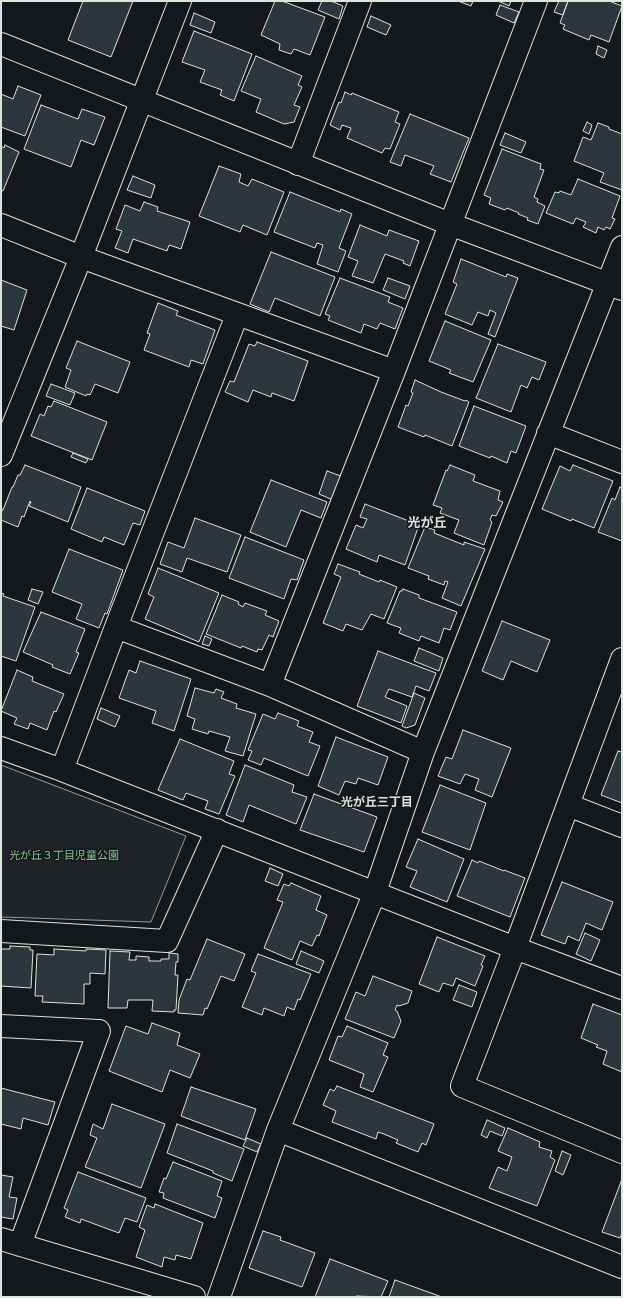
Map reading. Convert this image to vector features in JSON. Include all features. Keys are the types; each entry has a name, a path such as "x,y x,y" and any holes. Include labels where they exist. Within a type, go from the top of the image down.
{"street":[{"path":"1,455 80,258 180,1"},
{"path":"298,164 360,1"},
{"path":"270,685 394,371 536,1"},
{"path":"1,44 450,224 615,286"},
{"path":"1,225 80,258 394,371"},
{"path":"219,1297 278,1130 374,892 423,752 548,433 615,286 622,247"},
{"path":"62,770 237,315"},
{"path":"548,433 622,462"},
{"path":"116,627 270,685 423,752"},
{"path":"622,659 515,948 462,1086 622,1152"},
{"path":"1,748 62,770 515,948 622,988"},
{"path":"568,805 622,826"},
{"path":"1,931 167,940 216,830"},
{"path":"1,1026 99,1031 11,1242 194,1297"},
{"path":"278,1130 622,1267"}],"green space":[{"name":"光が丘３丁目児童公園","path":"1,765 186,836 151,922 1,917"}],"building":[{"path":"83,1 133,1 111,57 68,40"},
{"path":"275,1 282,1 325,17 310,55 294,49 291,54 279,50 280,44 261,35"},
{"path":"322,1 331,1 343,6 339,19 318,10"},
{"path":"458,1 473,1 471,6"},
{"path":"498,1 511,1 509,6"},
{"path":"559,1 568,1 563,15 554,12"},
{"path":"568,1 609,1 622,6 609,42 591,35 589,40 563,29 565,25 560,23"},
{"path":"500,5 519,12 514,23 496,15"},
{"path":"194,13 215,22 211,33 190,25"},
{"path":"371,16 391,25 386,35 367,27"},
{"path":"194,31 252,54 234,101 220,95 222,90 200,82 205,70 182,62"},
{"path":"598,46 607,50 604,58 596,54"},
{"path":"256,56 302,76 298,85 302,87 294,105 300,107 294,122 284,124 256,112 261,99 241,91"},
{"path":"18,86 41,95 25,136 1,127 1,94 13,99"},
{"path":"345,92 351,95 352,93 399,112 395,122 400,124 390,149 385,148 382,153 347,138 351,128 342,125 340,130 330,125 339,102 341,103"},
{"path":"41,105 78,119 82,109 105,117 94,145 81,140 71,167 24,149"},
{"path":"410,114 469,138 451,182 430,174 434,166 405,155 401,166 390,162"},
{"path":"587,122 592,125 589,134 583,131"},
{"path":"598,123 622,134 622,190 600,182 604,173 574,161 583,137 591,140"},
{"path":"505,133 526,142 521,153 500,145"},
{"path":"5,145 19,152 3,191 1,190 1,146 4,148"},
{"path":"502,149 541,164 540,169 544,170 534,197 538,199 537,202 545,206 538,224 527,220 528,218 507,208 505,210 489,204 491,198 484,195"},
{"path":"219,166 241,174 239,182 248,186 252,179 284,192 267,235 243,225 240,232 199,216"},
{"path":"133,176 155,185 151,198 127,190"},
{"path":"578,179 620,196 612,218 615,219 610,229 606,227 604,230 598,227 596,233 583,227 586,222 576,218 573,224 546,213 555,192 559,193 560,191 571,195"},
{"path":"290,192 340,212 341,209 352,214 339,248 346,251 338,272 317,264 323,245 317,243 315,248 274,232"},
{"path":"144,202 158,207 157,211 190,222 181,249 169,245 167,251 133,239 128,253 115,248 122,231 116,229 125,205 140,211"},
{"path":"360,225 387,236 389,230 419,241 410,266 403,263 404,261 385,254 373,283 352,276 358,261 348,257"},
{"path":"271,252 335,277 320,316 275,298 269,312 250,304"},
{"path":"461,259 506,277 507,274 518,278 495,337 488,334 496,313 490,310 488,316 478,312 472,325 445,314 457,284 453,282"},
{"path":"340,278 390,297 388,302 403,308 395,329 380,323 377,329 364,324 361,333 328,320 330,316 325,314"},
{"path":"388,278 410,286 405,299 383,290"},
{"path":"1,280 27,290 14,330 1,326"},
{"path":"158,303 178,311 176,315 215,330 203,364 191,360 189,367 144,350 150,334 147,333"},
{"path":"445,321 491,340 473,382 449,373 451,370 429,361"},
{"path":"77,341 130,362 118,393 95,384 90,395 87,394 86,396 65,387 71,370 66,368"},
{"path":"257,342 308,361 294,401 272,393 271,397 253,390 248,402 225,392 230,381 234,382 249,344 255,346"},
{"path":"498,344 546,362 539,380 532,377 527,388 521,385 511,412 476,398"},
{"path":"415,380 441,392 469,402 452,446 425,435 424,437 398,427 406,405 408,406 413,393 411,392"},
{"path":"51,384 75,393 70,405 46,396"},
{"path":"54,401 107,422 92,460 31,436 40,414 44,416 48,406 51,407"},
{"path":"474,406 526,426 516,453 511,451 507,463 491,456 490,458 459,446"},
{"path":"73,453 88,459 86,463 71,457"},
{"path":"25,465 81,487 68,522 29,506 30,501 24,517 22,516 18,527 1,520 2,509 3,510 18,475 20,475"},
{"path":"450,465 475,475 473,481 500,491 498,500 503,502 496,516 492,515 490,520 492,522 484,545 454,533 459,520 440,513 442,508 433,505 446,470 447,471"},
{"path":"573,465 613,481 594,528 572,519 571,521 542,509 560,466 570,471"},
{"path":"327,471 341,476 333,500 319,494"},
{"path":"271,480 327,502 321,518 301,510 286,547 250,532"},
{"path":"620,487 622,488 622,541 598,532 612,498 615,500"},
{"path":"87,488 145,511 140,525 133,523 124,545 104,537 102,542 71,529"},
{"path":"365,504 419,525 405,565 379,555 377,562 346,549 356,525 363,528 367,519 360,517"},
{"path":"195,518 241,535 227,572 187,558 182,572 160,564 168,542 184,548"},
{"path":"425,527 435,530 434,533 464,545 464,542 485,549 461,606 442,598 448,582 445,581 444,585 428,579 429,576 408,568"},
{"path":"245,537 304,560 297,580 291,579 284,599 229,578"},
{"path":"69,549 123,570 107,614 105,613 99,628 76,619 82,604 52,592"},
{"path":"338,564 360,572 359,574 379,582 380,580 397,587 384,619 371,614 362,630 346,624 343,631 323,623 341,577 334,574"},
{"path":"158,568 219,593 199,642 145,619 154,597 148,594"},
{"path":"32,589 43,592 38,604 28,600"},
{"path":"403,589 419,595 419,598 457,612 450,630 444,628 439,643 421,636 419,641 399,633 401,628 387,623 400,591"},
{"path":"1,593 4,594 3,596 35,607 16,661 1,656"},
{"path":"222,595 239,602 238,604 243,607 245,603 267,611 265,615 279,621 273,637 269,635 262,650 258,649 257,652 242,646 241,648 206,634"},
{"path":"41,612 85,629 76,652 79,653 70,674 52,667 53,665 23,652"},
{"path":"502,621 550,640 537,672 511,661 503,680 482,671"},
{"path":"205,636 212,639 209,646 202,644"},
{"path":"419,648 443,658 439,671 414,661"},
{"path":"378,651 436,673 429,691 416,686 412,697 389,689 385,697 407,706 401,723 357,706"},
{"path":"140,661 191,679 174,731 152,723 156,711 119,698 129,670 136,673"},
{"path":"17,670 33,677 32,681 64,694 56,712 54,711 47,730 30,723 28,729 14,724 17,718 1,711"},
{"path":"195,688 214,693 216,689 224,692 221,698 237,704 236,708 256,714 243,756 225,751 230,737 209,731 208,734 192,729 195,719 187,716"},
{"path":"414,693 425,698 415,725 406,728 402,726"},
{"path":"101,708 120,716 115,727 97,719"},
{"path":"278,713 299,721 297,726 313,732 309,742 320,746 308,776 264,758 261,765 248,760 252,751 248,750 263,714 275,719"},
{"path":"463,730 511,748 492,797 475,790 479,779 465,774 460,784 438,776 446,757 452,759"},
{"path":"336,737 388,757 378,785 358,778 356,784 345,781 339,795 318,786"},
{"path":"180,739 234,761 229,774 235,776 219,814 205,809 208,801 186,793 183,800 158,790"},
{"path":"618,751 622,752 622,803 601,795"},
{"path":"245,765 294,785 292,792 307,797 296,824 249,805 243,822 226,815"},
{"path":"440,785 486,803 470,850 422,832"},
{"path":"314,794 377,817 364,852 300,830"},
{"path":"418,839 464,859 447,902 410,887 417,871 406,867"},
{"path":"472,860 478,863 479,861 525,878 510,917 457,896"},
{"path":"270,868 283,874 278,886 265,881"},
{"path":"562,882 613,902 602,930 586,923 579,941 568,936 565,944 541,935"},
{"path":"291,883 321,896 316,910 327,915 319,936 317,935 312,946 300,941 292,960 264,948 283,902 277,900 284,884 289,886"},
{"path":"585,933 600,940 591,961 576,954"},
{"path":"437,937 485,956 481,965 483,966 475,986 456,978 453,986 443,983 439,992 419,984"},
{"path":"207,939 245,954 234,981 221,976 203,1015 178,1013 179,1000 187,979 190,980"},
{"path":"10,946 30,947 30,950 33,950 31,988 1,986 1,949 10,949"},
{"path":"54,949 86,951 86,949 106,950 105,974 90,973 90,984 84,984 84,1004 42,1002 43,996 35,996 37,954 54,955"},
{"path":"110,951 130,952 129,960 136,960 136,956 149,957 149,961 169,959 169,953 178,954 175,975 178,975 176,1010 174,1010 174,1012 152,1011 153,1000 128,1000 127,1008 108,1008"},
{"path":"301,951 324,961 319,973 296,964"},
{"path":"258,954 311,974 294,1010 287,1007 284,1016 264,1008 262,1015 242,1007 256,973 251,971"},
{"path":"373,976 412,991 408,1003 399,1006 397,1005 395,1010 397,1011 401,1021 394,1038 345,1019 356,992 365,996"},
{"path":"459,985 477,992 472,1007 453,1000"},
{"path":"593,1004 622,1015 622,1072 603,1064 607,1051 596,1047 598,1045 581,1038"},
{"path":"152,1023 180,1033 177,1045 200,1054 190,1078 170,1070 162,1092 109,1071 126,1026 148,1034"},
{"path":"347,1026 388,1043 383,1055 388,1057 373,1092 360,1087 364,1074 329,1060 338,1036 342,1037"},
{"path":"337,1086 434,1124 426,1145 422,1143 418,1152 396,1143 398,1140 384,1134 378,1132 376,1139 332,1122 336,1111 323,1105 330,1089 334,1091"},
{"path":"191,1087 256,1109 245,1140 181,1116"},
{"path":"1,1088 55,1102 48,1125 23,1118 21,1129 1,1124"},
{"path":"112,1104 165,1124 141,1188 85,1167 97,1138 90,1135 93,1124 103,1129"},
{"path":"487,1120 505,1128 502,1136 490,1131 487,1138 481,1135"},
{"path":"177,1124 244,1149 232,1181 213,1173 213,1171 167,1153"},
{"path":"508,1128 540,1142 539,1147 552,1151 550,1157 555,1160 537,1206 489,1188 498,1167 507,1171 512,1157 498,1151"},
{"path":"247,1138 261,1144 257,1152 243,1146"},
{"path":"562,1151 571,1155 563,1175 555,1171"},
{"path":"173,1162 222,1181 217,1196 222,1198 215,1218 163,1198 164,1193 159,1192 164,1178 166,1179"},
{"path":"78,1172 146,1198 137,1222 125,1218 119,1233 81,1219 80,1223 65,1217 68,1210 64,1208"},
{"path":"1,1175 13,1177 9,1197 17,1198 13,1219 1,1217"},
{"path":"622,1179 622,1233 620,1238 602,1232"},
{"path":"155,1204 203,1223 191,1259 176,1255 175,1260 164,1257 162,1267 136,1257 145,1230 139,1227 147,1205 154,1208"},
{"path":"263,1231 281,1237 280,1240 315,1253 302,1287 249,1268"},
{"path":"330,1259 388,1281 381,1297 315,1297"},
{"path":"395,1280 442,1297 389,1297"}],"district":[{"name":"光が丘","path":"427,523"},
{"name":"光が丘三丁目","path":"377,802"}]}
